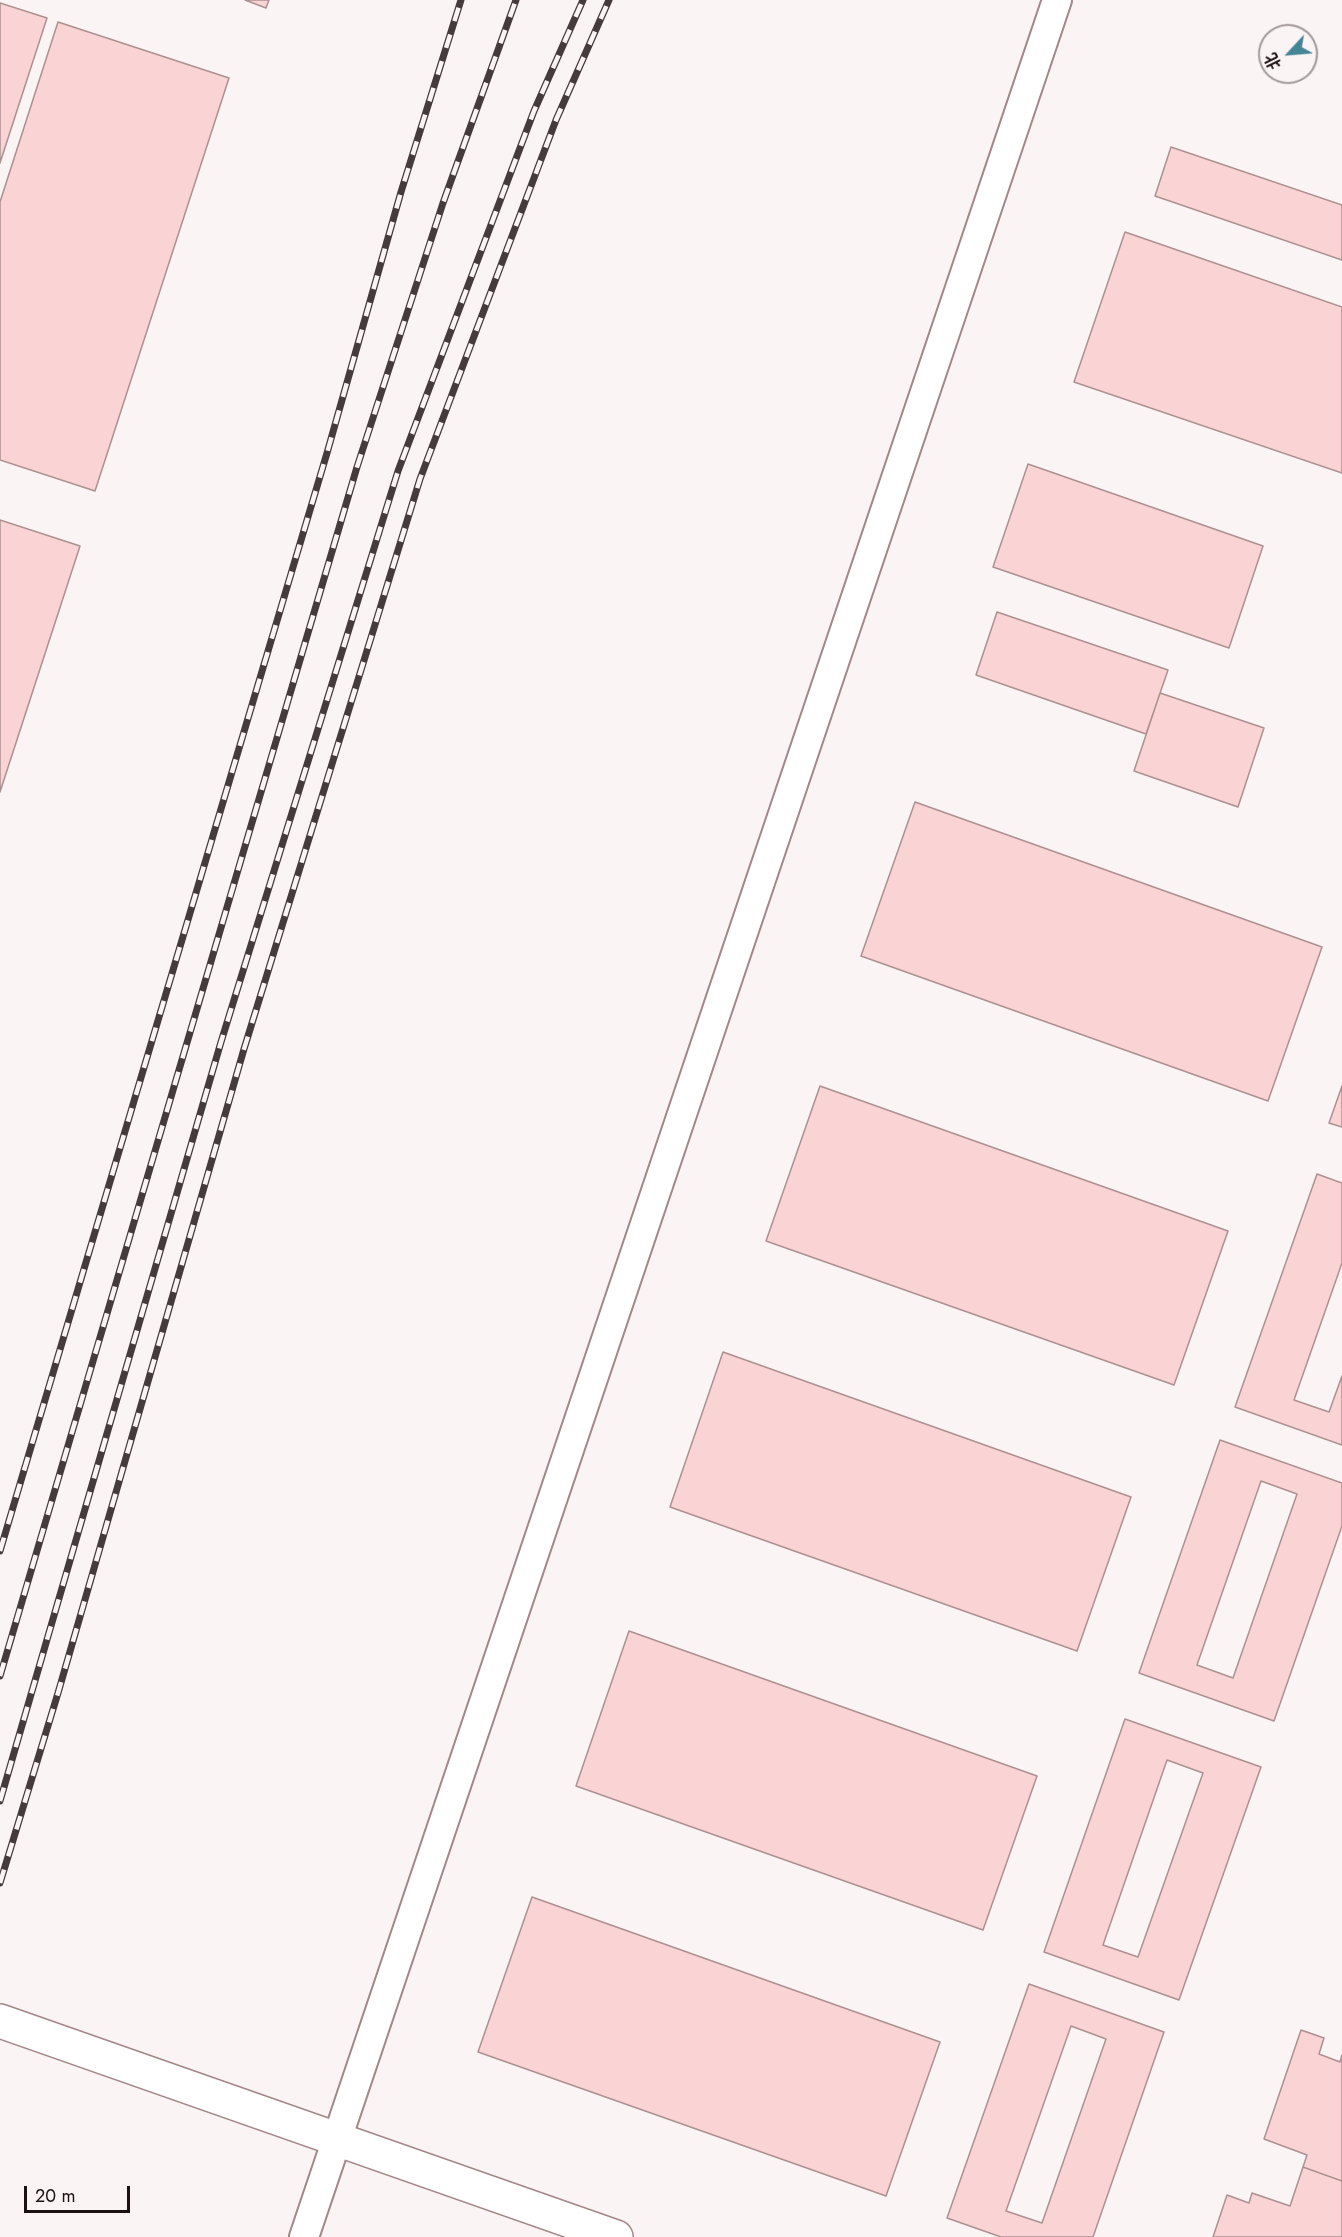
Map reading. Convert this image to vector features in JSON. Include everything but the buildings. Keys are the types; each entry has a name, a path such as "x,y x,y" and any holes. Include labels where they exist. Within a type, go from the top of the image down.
{"street":[{"path":"304,2237 1057,0"},
{"path":"0,2021 616,2237"}],"railway":[{"path":"0,1551 327,453 401,192 461,0"},
{"path":"0,1676 357,467 443,203 516,0"},
{"path":"0,1801 221,1042 398,471 534,111 583,0"},
{"path":"0,1883 58,1693 244,1049 420,479 556,120 609,0"}]}
